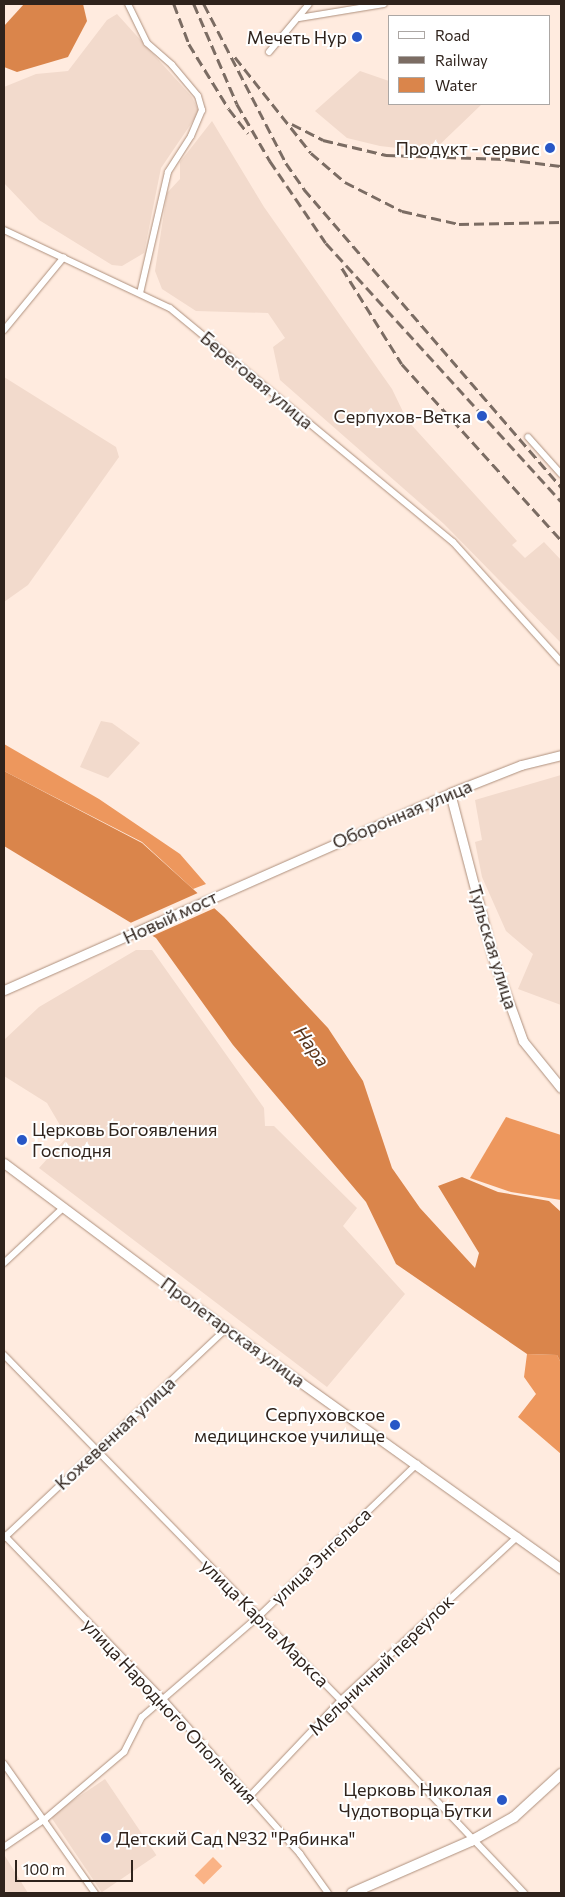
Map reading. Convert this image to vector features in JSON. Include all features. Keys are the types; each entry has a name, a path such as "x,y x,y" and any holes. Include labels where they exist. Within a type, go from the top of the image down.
{"main road":[{"path":"352,1893 471,1841 514,1817 561,1774"}],"street":[{"path":"128,4 146,43 172,65 198,96 202,110 190,136 168,172 140,293"},
{"path":"269,52 309,4"},
{"path":"299,18 384,4"},
{"name":"Береговая улица","path":"4,230 170,308 453,542 561,662"},
{"path":"4,330 64,258"},
{"path":"528,437 561,474"},
{"name":"Оборонная улица","path":"246,882 450,792 521,765 561,755"},
{"name":"Тульская улица","path":"450,792 493,958 523,1041 561,1088"},
{"name":"Новый мост","path":"4,990 94,952 246,882"},
{"name":"Пролетарская улица","path":"4,1163 226,1329 518,1536 561,1569"},
{"path":"4,1263 64,1207"},
{"name":"Кожевенная улица","path":"4,1536 226,1329"},
{"name":"улица Карла Маркса","path":"4,1355 341,1700 471,1841 524,1893"},
{"name":"улица Энгельса","path":"4,1847 45,1819 124,1752 142,1716 258,1617 417,1464"},
{"name":"улица Народного Ополчения","path":"4,1536 163,1698 300,1854 328,1893"},
{"name":"Мельничный переулок","path":"249,1797 341,1700 518,1536"},
{"path":"4,1764 45,1819 95,1893"}],"shaded area":[{"path":"117,14 192,97 199,112 161,168 144,253 122,266 112,265 39,220 4,183 4,87 36,74 68,71 107,20"},
{"path":"360,71 388,81 388,105 481,105 432,152 380,146 347,138 315,111"},
{"path":"212,121 264,207 392,389 407,420 517,541 512,545 525,558 544,542 561,560 561,643 444,524 280,380 273,347 285,338 268,313 196,311 162,289 155,271 167,193 180,179 180,162"},
{"path":"4,377 116,447 119,457 28,585 4,602"},
{"path":"101,721 112,723 140,743 108,778 80,767"},
{"path":"4,744 99,799 180,854 206,884 193,889 142,842 4,771"},
{"path":"561,775 561,1005 518,989 533,954 506,931 482,877 475,842 482,840 475,800"},
{"path":"136,950 152,950 264,1108 265,1126 274,1126 357,1208 343,1226 405,1294 327,1387 39,1168 67,1137 47,1103 4,1076 4,1040 39,1007"},
{"path":"506,1117 561,1135 561,1200 511,1192 470,1178"},
{"path":"527,1354 557,1355 561,1363 561,1454 518,1417 536,1394 524,1377"},
{"name":"Детский Сад №32 \"Рябинка\"","path":"105,1779 156,1855 102,1892 50,1816"},
{"path":"5,1856 28,1893 4,1893"},
{"path":"213,1857 222,1866 204,1885 195,1875"}],"water":[{"path":"24,4 83,4 87,21 68,57 17,72 4,67 4,26"},
{"name":"Нара","path":"4,771 142,843 224,917 328,1028 363,1081 392,1168 420,1208 475,1268 479,1253 438,1186 462,1177 498,1192 549,1201 561,1212 561,1363 557,1355 527,1354 396,1264 366,1202 233,1045 156,938 4,846"}],"pier":[{"path":"200,892 217,907 150,937 128,924"}],"railway":[{"path":"174,4 189,44 229,109 248,133"},
{"path":"194,4 237,104 270,161 326,243 561,501"},
{"path":"204,4 286,163 304,189 561,487"},
{"path":"235,57 311,153 345,182 402,211 459,224 561,222"},
{"path":"292,124 323,140 386,155 505,159 561,166"},
{"path":"342,268 402,364 561,540"}],"place":[{"name":"Мечеть Нур","path":"357,37"},
{"name":"Продукт - сервис","path":"550,148"},
{"name":"Серпухов-Ветка","path":"482,416"},
{"name":"Церковь Богоявления Господня","path":"22,1140"},
{"name":"Серпуховское медицинское училище","path":"395,1425"},
{"name":"Церковь Николая Чудотворца Бутки","path":"502,1800"},
{"name":"Детский Сад №32 \"Рябинка\"","path":"106,1838"}]}
